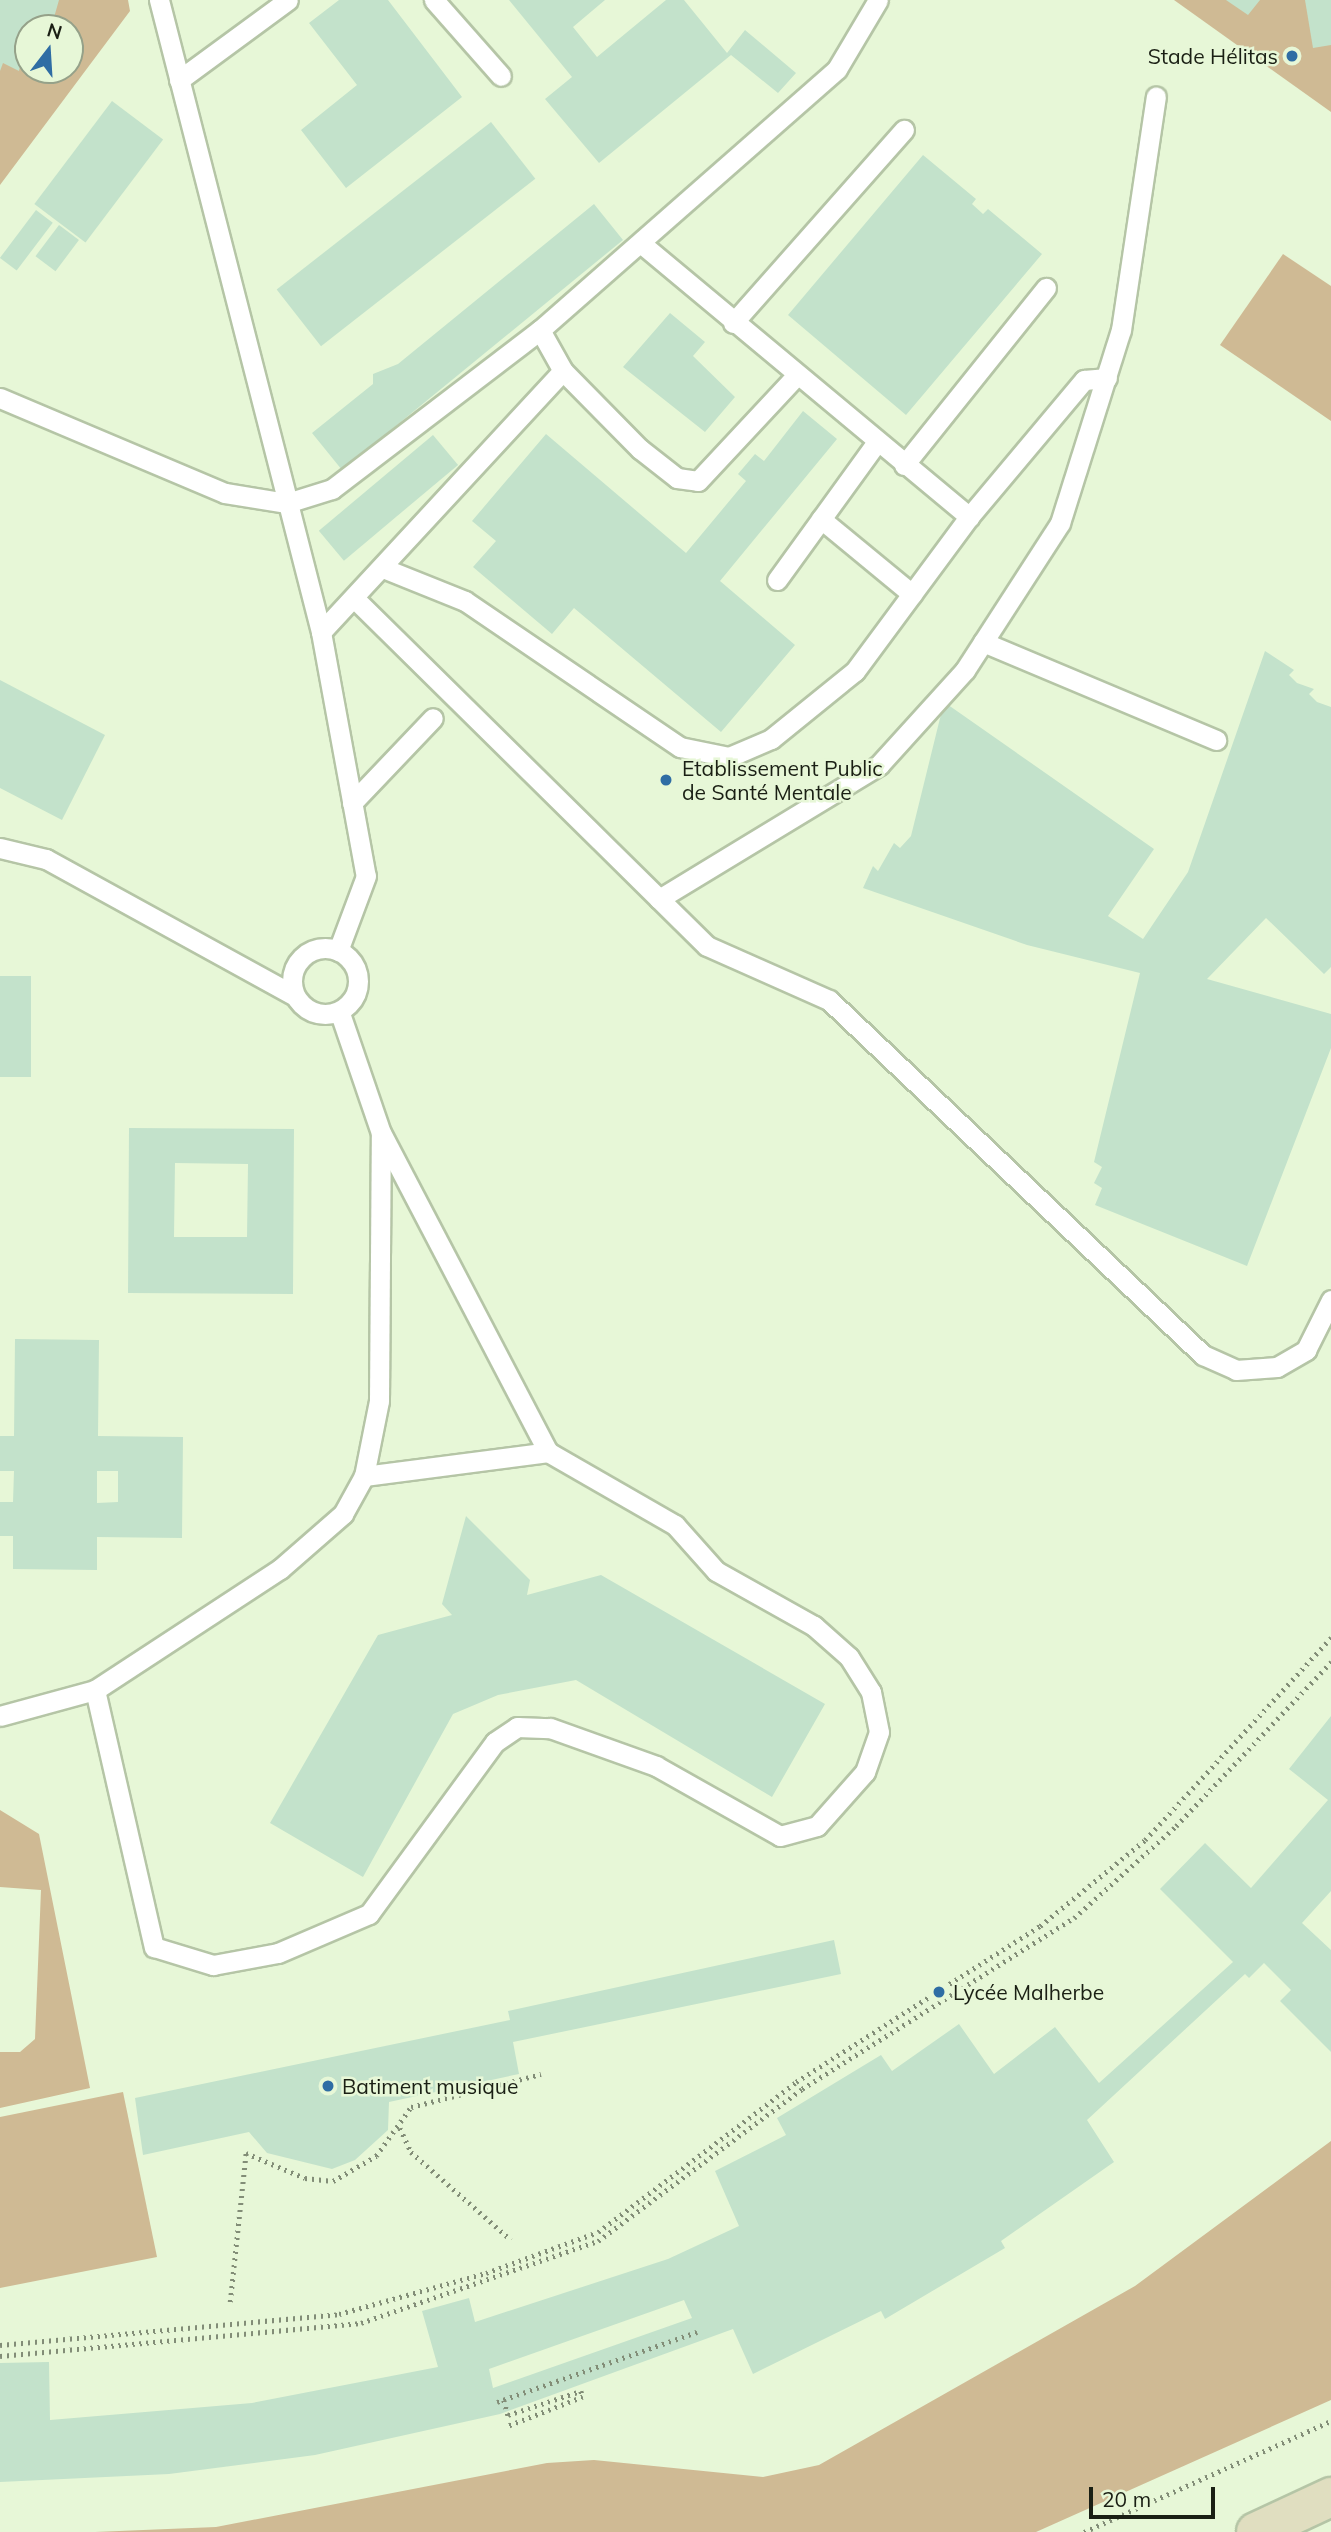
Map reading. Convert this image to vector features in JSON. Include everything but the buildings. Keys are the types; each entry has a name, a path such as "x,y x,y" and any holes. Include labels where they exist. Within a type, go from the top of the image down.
{"main road":[{"path":"1256,2532 1331,2497"}],"lane":[{"path":"159,0 321,632 366,876 338,950"},
{"path":"178,80 288,0"},
{"path":"434,0 501,76"},
{"path":"0,398 225,493 288,503 332,489 540,330 643,245 836,69 877,0"},
{"path":"659,899 879,765 983,642 1060,523 1121,330 1156,97"},
{"path":"733,323 904,130"},
{"path":"643,245 876,443 969,517"},
{"path":"904,465 1046,288"},
{"path":"540,330 563,371 640,449 677,478 698,481 796,376"},
{"path":"321,632 355,599 563,371"},
{"path":"383,568 464,601 680,747 729,757 771,739 855,671 969,517 1084,380 1107,378"},
{"path":"777,580 876,443"},
{"path":"821,519 912,594"},
{"path":"355,599 707,946 829,1000 1203,1355 1236,1370 1277,1367 1306,1350 1331,1300"},
{"path":"983,642 1216,740"},
{"path":"352,803 433,718"},
{"path":"0,848 46,859 293,995 311,1013 340,1013"},
{"path":"293,995 291,973 304,955 338,950 353,962 359,989 340,1013"},
{"path":"95,1690 154,1947 213,1965 278,1953 369,1914 495,1742 517,1727 550,1728 656,1766 780,1836 817,1826 865,1772 879,1732 871,1692 849,1657 814,1626 716,1571 675,1525 548,1452 381,1133 340,1013"},
{"path":"0,1716 95,1690 314,1545 344,1514 364,1476 379,1401 381,1133"},
{"path":"364,1476 548,1452"}],"path":[{"path":"0,2345 339,2314 486,2273 598,2232 796,2082 1040,1926 1144,1840 1331,1638"},
{"path":"0,2356 361,2323 598,2241 802,2089 1074,1918 1176,1826 1331,1662"},
{"path":"230,2302 246,2152 305,2178 333,2180 376,2156 400,2128 411,2108 541,2074"},
{"path":"400,2128 411,2152 511,2240"},
{"path":"496,2402 697,2332"},
{"path":"504,2400 508,2415 581,2391 583,2397 506,2427"},
{"path":"1084,2532 1331,2421"}],"shaded area":[{"path":"0,0 128,0 130,11 84,73 84,14 14,14 14,84 75,84 0,185"},
{"name":"Stade Hélitas","path":"1174,0 1331,0 1331,112"},
{"path":"1283,254 1331,286 1331,421 1220,345"},
{"path":"0,1810 39,1834 90,2088 0,2108 0,2052 20,2052 35,2039 41,1890 0,1887"},
{"path":"123,2092 157,2257 0,2288 0,2117"},
{"path":"1331,2141 1331,2400 1036,2532 95,2532 216,2527 547,2463 594,2460 763,2477 819,2465 1135,2286"}],"place":[{"name":"Stade Hélitas","path":"1292,56"},
{"name":"Etablissement Public de Santé Mentale","path":"666,780"},
{"name":"Lycée Malherbe","path":"939,1992"},
{"name":"Batiment musique","path":"328,2086"}]}
